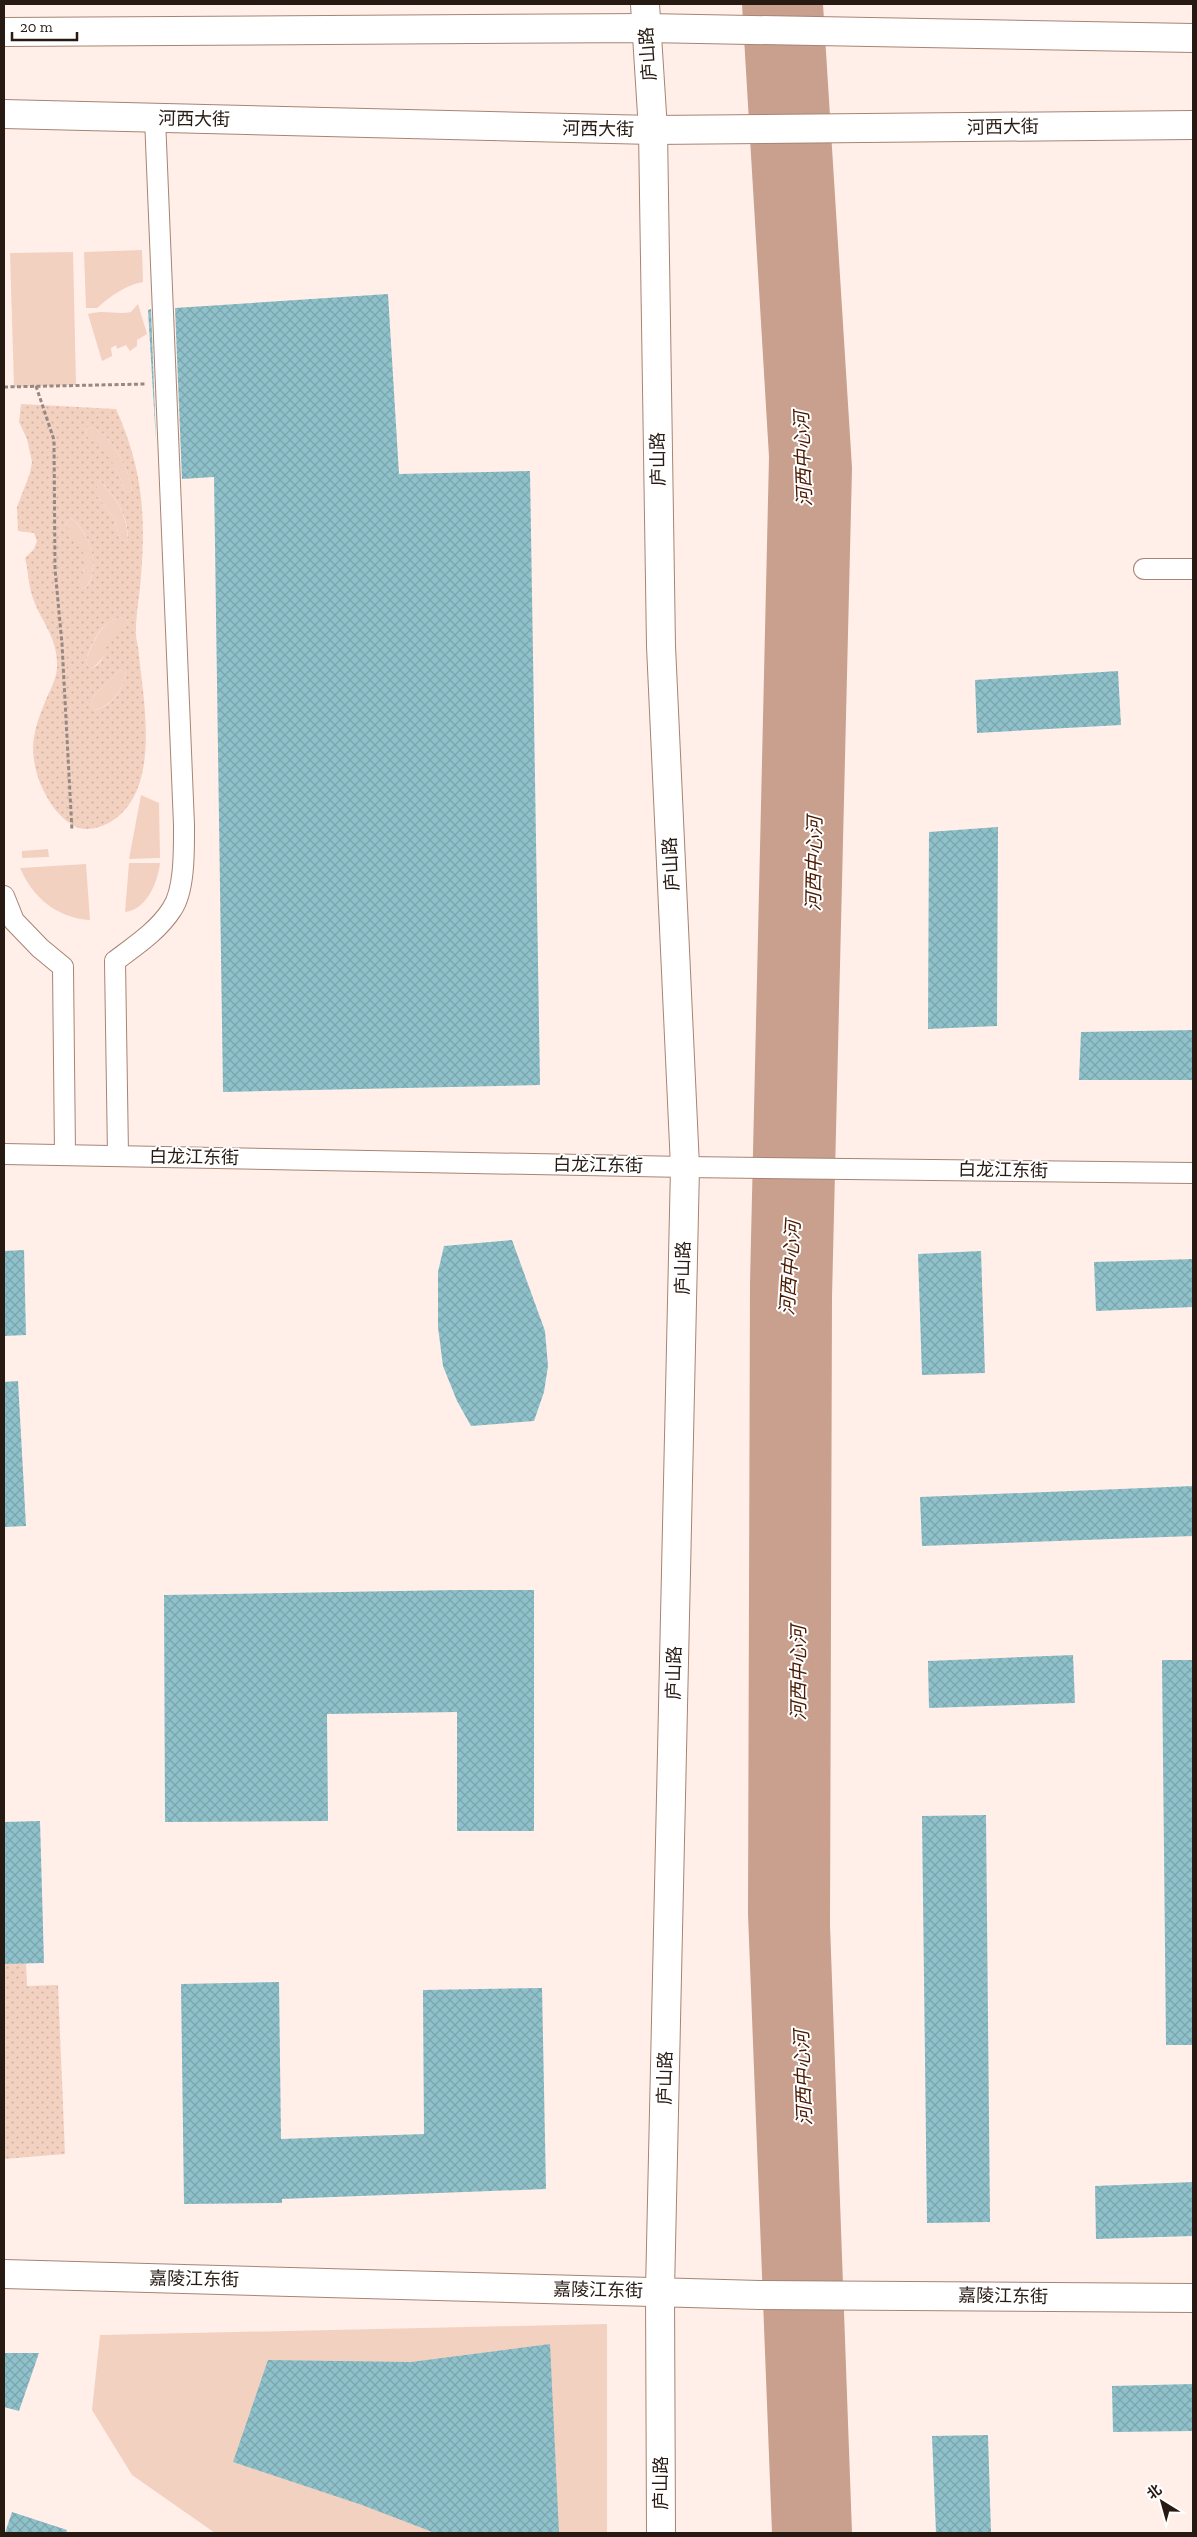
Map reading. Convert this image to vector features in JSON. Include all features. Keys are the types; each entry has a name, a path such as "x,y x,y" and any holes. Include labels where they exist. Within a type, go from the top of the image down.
{"main road":[{"path":"4,32 646,16 751,30 1193,38"},
{"name":"庐山路","path":"646,16 653,130 661,646 685,1167 660,2291 661,2533"},
{"name":"河西大街","path":"4,114 653,130 1193,125"},
{"name":"嘉陵江东街","path":"4,2274 760,2295 861,2294 1193,2298"}],"street":[{"path":"118,1155 115,961 146,938 173,908 184,870 184,826 155,118"},
{"path":"1144,569 1193,569"},
{"path":"4,896 14,921 40,948 63,967 65,1154"},
{"name":"白龙江东街","path":"4,1154 685,1167 1193,1173"}],"path":[{"path":"4,387 166,384"},
{"path":"36,386 54,440 55,569 62,644 72,831"}],"shaded area":[{"path":"142,250 143,282 124,288 97,308 86,308 84,252"},
{"path":"73,252 76,385 14,387 10,253"},
{"path":"138,304 147,334 137,340 137,346 130,351 126,345 117,349 116,345 111,348 112,356 102,361 88,314 131,312"},
{"path":"21,404 116,409 125,430 137,471 143,531 136,633 144,697 146,743 144,765 138,786 129,804 115,819 103,826 93,828 84,829 72,825 55,810 40,783 36,771 33,748 36,728 54,681 57,666 51,636 31,592 25,558 34,549 37,541 34,533 18,531 17,507 30,473 32,462 27,439 19,422","holes":["87,427 95,428 110,442 128,474 132,492 124,491 115,467 105,453 86,436","97,479 109,491 120,507 128,534 127,542 119,537 114,518 97,496","71,518 78,525 92,551 93,570 86,588 82,587 85,558 78,543 66,526 67,521","125,617 128,621 125,626 111,636 100,662 90,669 86,661 91,646 99,632 117,618","120,670 126,673 119,691 111,701 95,710 91,703 94,696"]},
{"path":"87,427 95,428 103,434 117,452 128,474 132,492 124,491 115,467 99,447 86,436"},
{"path":"97,479 109,491 120,507 126,524 127,542 119,537 114,518 97,496"},
{"path":"71,518 84,533 92,551 93,570 86,588 82,587 80,580 84,570 66,526 67,521"},
{"path":"125,617 128,621 127,626 120,631 100,660 90,669 86,661 95,639 104,626 117,618"},
{"path":"120,670 126,673 119,691 106,705 95,710 91,703 94,696"},
{"path":"141,795 159,803 160,858 129,859"},
{"path":"48,849 49,857 22,858 22,851"},
{"path":"129,863 160,863 157,878 150,894 139,906 125,912"},
{"path":"86,864 90,920 57,911 39,897 25,879 20,868"},
{"path":"26,1963 27,1986 58,1985 65,2154 4,2159 4,1964"},
{"path":"607,2324 607,2533 215,2533 132,2475 92,2410 100,2335"}],"water":[{"name":"河西中心河","path":"742,4 823,4 852,468 832,1297 830,1925 852,2533 772,2533 748,1914 750,1283 769,457"}],"building":[{"path":"388,294 399,474 530,471 540,1085 223,1092 214,477 182,479 175,308"},
{"path":"151,309 156,441 148,310"},
{"path":"1118,671 1121,725 977,733 975,680"},
{"path":"998,827 997,1026 928,1029 929,832"},
{"path":"1193,1030 1193,1080 1079,1080 1081,1032"},
{"path":"512,1240 545,1331 548,1366 544,1392 534,1421 471,1426 457,1401 443,1366 438,1327 438,1272 444,1246"},
{"path":"24,1250 26,1335 4,1336 4,1251"},
{"path":"981,1251 985,1373 922,1375 918,1254"},
{"path":"1193,1259 1193,1307 1096,1311 1094,1262"},
{"path":"18,1381 26,1526 4,1527 4,1382"},
{"path":"1193,1486 1193,1536 922,1546 920,1497"},
{"path":"534,1590 534,1831 457,1831 457,1712 327,1714 328,1821 165,1822 164,1595"},
{"path":"1073,1655 1075,1703 929,1708 928,1661"},
{"path":"1162,1660 1193,1660 1193,2045 1166,2045"},
{"path":"986,1815 990,2222 927,2223 922,1816"},
{"path":"40,1821 44,1963 4,1964 4,1822"},
{"path":"279,1982 281,2139 424,2134 423,1990 542,1988 546,2189 282,2199 282,2203 184,2204 181,1984"},
{"path":"1193,2182 1193,2236 1096,2239 1095,2186"},
{"path":"550,2344 559,2533 435,2533 362,2505 233,2462 268,2360 411,2362"},
{"path":"4,2353 39,2353 19,2411 4,2407"},
{"path":"1193,2384 1193,2431 1113,2432 1112,2386"},
{"path":"988,2435 991,2533 936,2533 932,2436"},
{"path":"12,2512 67,2530 66,2533 5,2533"}]}
